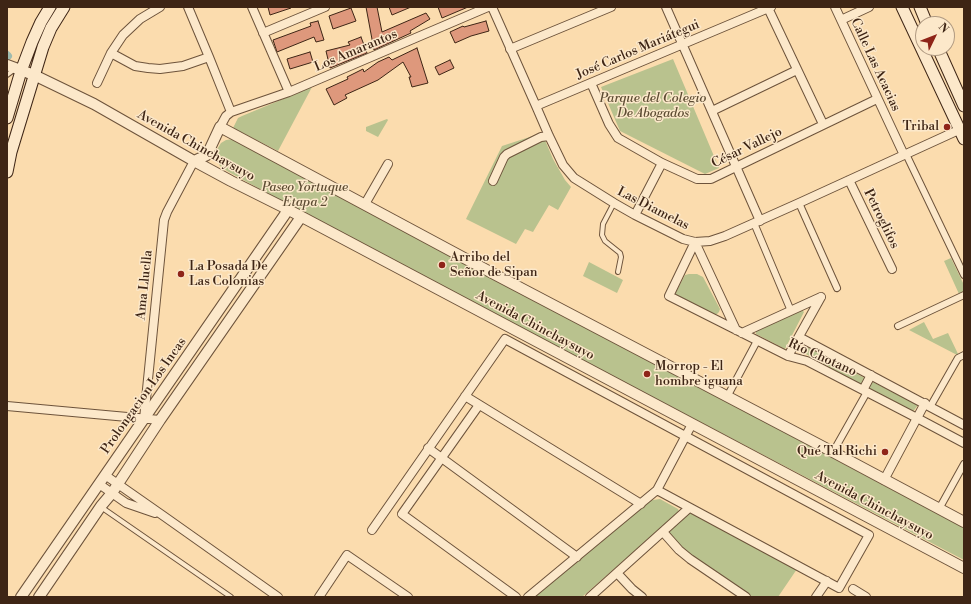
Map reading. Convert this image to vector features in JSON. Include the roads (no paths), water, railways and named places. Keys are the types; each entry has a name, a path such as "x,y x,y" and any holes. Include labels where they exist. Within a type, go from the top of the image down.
{"main road":[{"path":"7,118 15,68 50,7"},
{"path":"7,172 11,152 43,46 51,28 64,7"},
{"path":"902,7 963,132"},
{"path":"942,56 964,106"}],"street":[{"path":"97,83 117,44 130,28 140,19 160,7"},
{"path":"188,7 231,112 226,116 206,155 194,162"},
{"path":"252,7 289,92"},
{"path":"263,33 325,7"},
{"name":"Los Amarantos","path":"231,112 289,92 488,7"},
{"name":"Las Diamelas","path":"492,7 563,165 574,178 614,203 683,239 695,242 710,241 725,236 905,155 963,132"},
{"path":"510,49 611,7"},
{"path":"666,7 736,166 791,310"},
{"name":"Calle Las Acacias","path":"835,7 877,99 905,155"},
{"path":"840,20 869,7"},
{"path":"770,8 823,124"},
{"name":"José Carlos Mariátegui","path":"536,106 770,8"},
{"path":"111,54 135,66 160,69 183,66 209,56"},
{"name":"Avenida Chinchaysuyo","path":"15,68 94,104 194,162 301,216 964,568"},
{"path":"712,111 798,70"},
{"name":"César Vallejo","path":"591,83 609,124 618,138 662,163 697,179 711,179 877,99"},
{"name":"Avenida Chinchaysuyo","path":"220,127 494,274 964,522"},
{"path":"494,181 504,157 507,154 541,137 549,136"},
{"path":"905,155 964,275"},
{"name":"Ama Lluclla","path":"144,419 164,220 194,162"},
{"path":"635,215 662,163"},
{"path":"365,204 388,164"},
{"name":"Petroglifos","path":"849,180 892,269"},
{"path":"799,203 836,288"},
{"name":"Prolongacion Los Incas","path":"21,597 288,210"},
{"name":"Prolongacion Los Incas","path":"39,597 301,216"},
{"path":"695,242 739,332 821,296 788,356"},
{"name":"Río Chotano","path":"695,242 669,296 788,356 807,361 964,443"},
{"path":"898,326 964,296"},
{"name":"Río Chotano","path":"799,337 964,425"},
{"path":"372,530 505,339 869,535 839,588 657,490"},
{"path":"727,396 757,341"},
{"path":"884,480 917,418 928,405 958,358 964,355"},
{"path":"833,452 865,391 871,375"},
{"path":"465,396 641,504"},
{"path":"480,405 402,514 516,597"},
{"path":"7,406 160,420"},
{"path":"528,597 657,490 692,424"},
{"path":"428,448 577,557"},
{"path":"939,509 964,464"},
{"path":"102,480 118,484 278,597"},
{"path":"102,480 112,492 126,503 165,517"},
{"path":"590,597 690,508"},
{"path":"663,532 679,550 690,559 746,597"},
{"path":"319,597 347,555 408,597"},
{"path":"617,573 642,597"},
{"path":"816,597 827,581"},
{"path":"854,589 866,597"}],"lane":[{"path":"7,75 15,68"},
{"path":"614,203 603,224 602,235 604,241 620,254 621,257 618,272"},
{"path":"101,506 231,597"}],"place":[{"name":"Tribal","path":"947,127"},
{"name":"Arribo del Señor de Sipan","path":"442,265"},
{"name":"La Posada De Las Colonias","path":"181,274"},
{"name":"Morrop - El hombre iguana","path":"647,374"},
{"name":"Qué Tal Richi","path":"885,452"}],"park label":[{"name":"Parque del Colegio De Abogados","path":"653,106"},
{"name":"Paseo Yortuque Etapa 2","path":"305,196"}]}
